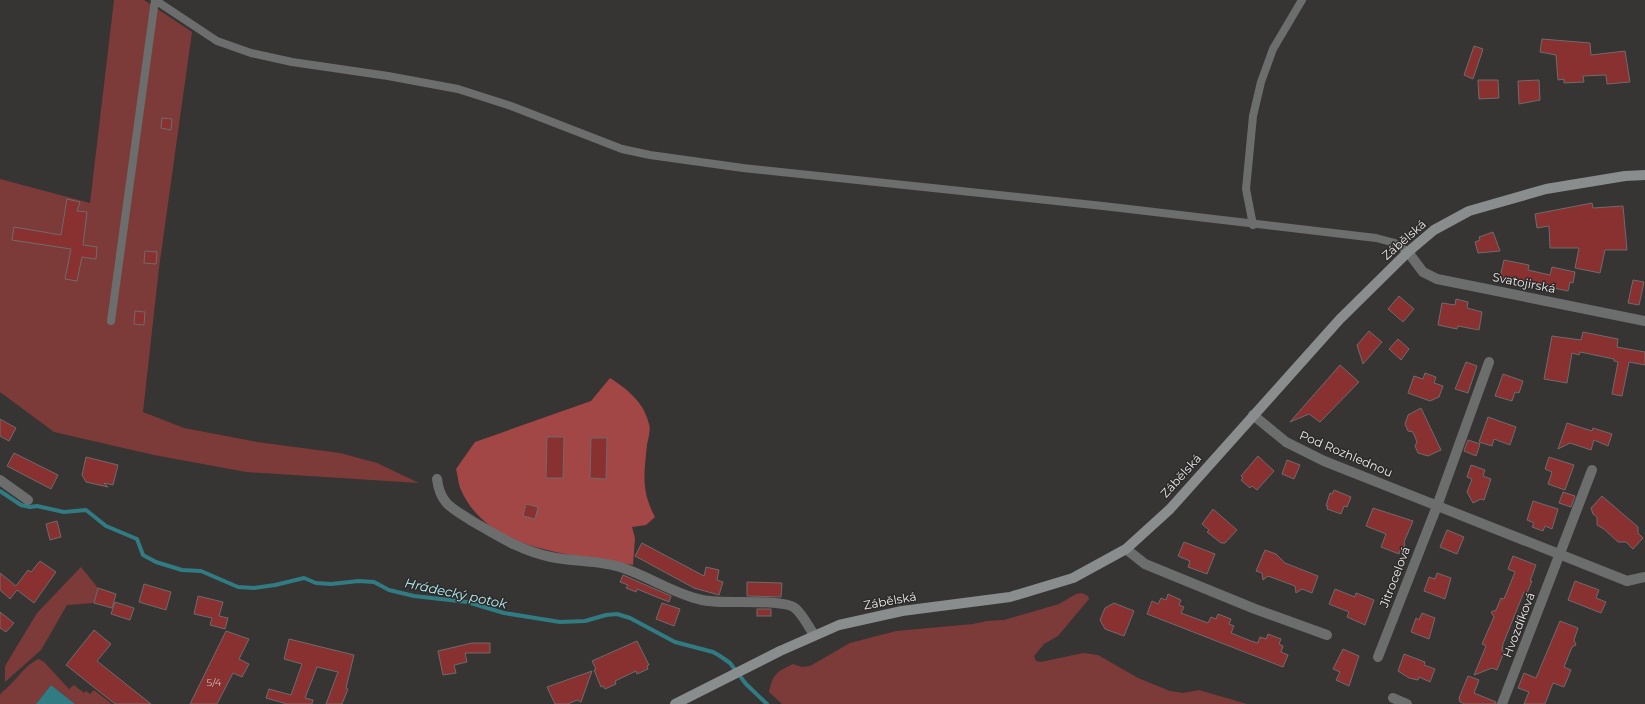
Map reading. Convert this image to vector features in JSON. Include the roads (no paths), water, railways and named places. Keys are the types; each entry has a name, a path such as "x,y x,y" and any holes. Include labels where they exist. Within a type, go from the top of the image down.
{"main road":[{"name":"Zábělská","path":"675,704 814,635 853,621 902,611 979,602 1023,593 1073,578 1126,549 1170,509 1340,319 1408,252 1434,230 1469,211 1546,189 1625,176 1645,175"}],"street":[{"name":"Svatojirská","path":"1408,252 1424,272 1437,279 1645,321"},
{"path":"1437,506 1490,362"},
{"name":"Pod Rozhlednou","path":"1253,415 1286,442 1324,461 1627,581 1645,577"},
{"path":"1560,555 1592,470"},
{"path":"437,479 438,492 445,504 510,544 530,552 553,557 622,567 684,595 702,600 733,603 785,604 795,608 814,635"},
{"path":"0,480 28,500"},
{"name":"Jitrocelová","path":"1378,657 1437,506"},
{"path":"1126,549 1145,564 1255,609 1327,635"},
{"name":"Hvozdíková","path":"1502,704 1560,555"},
{"path":"1393,698 1406,704"}],"lane":[{"path":"111,321 155,0 217,41 251,53 292,62 458,89 511,106 622,149 688,162 1103,206 1376,238 1395,243 1408,252"},
{"path":"1253,224 1246,189 1253,116 1261,82 1273,49 1302,0"}],"water":[{"path":"51,685 75,704 36,704"}],"waterway":[{"name":"Hrádecký potok","path":"0,491 21,505 30,507 37,506 64,512 86,510 106,526 137,539 143,555 156,562 182,570 201,571 238,587 254,588 304,578 316,583 331,584 359,581 374,582 389,590 414,596 467,602 504,613 560,622 585,621 606,615 617,614 630,618 675,642 713,652 720,656 730,663 746,684 767,704"}]}
